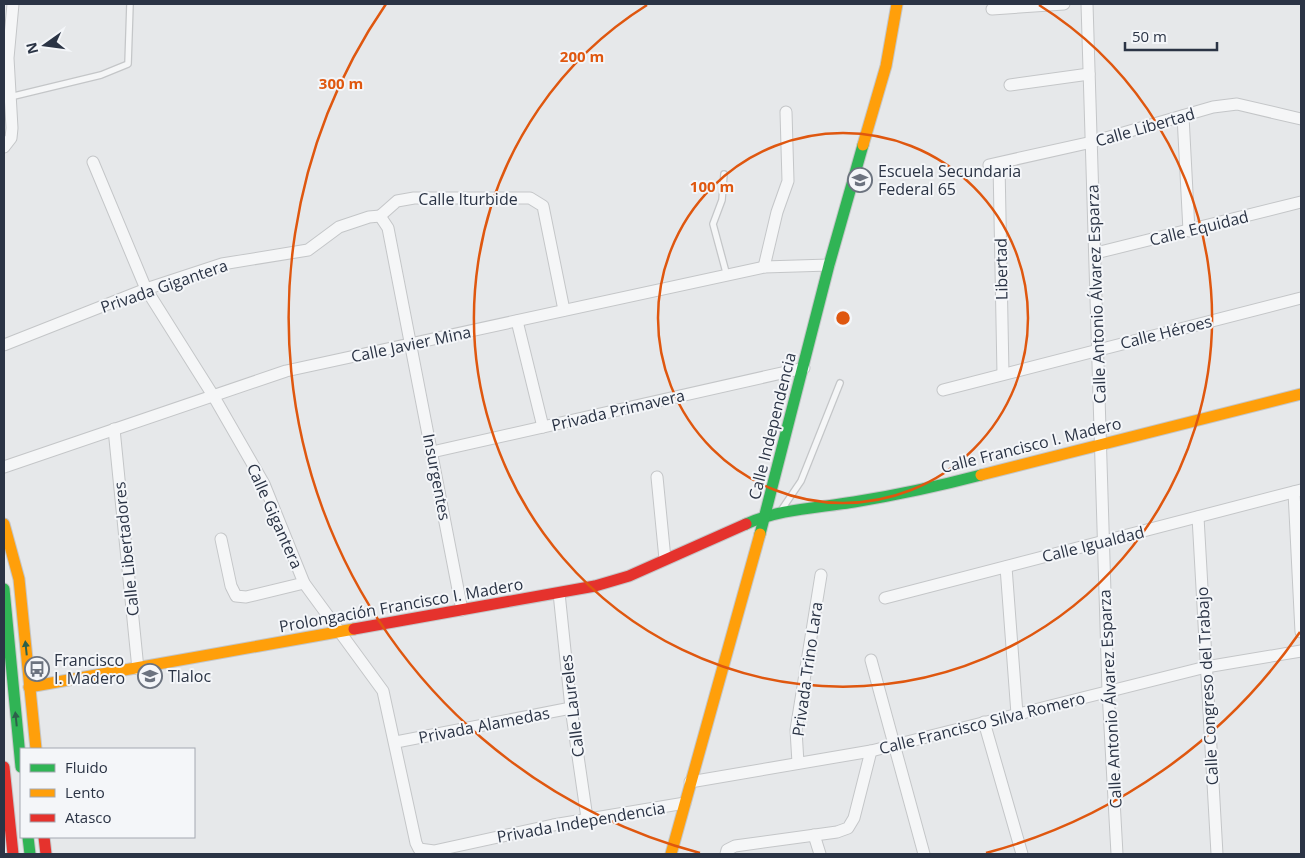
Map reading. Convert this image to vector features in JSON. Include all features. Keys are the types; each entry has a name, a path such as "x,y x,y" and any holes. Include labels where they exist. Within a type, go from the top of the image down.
{"street":[{"path":"4,147 11,138 8,58 13,4"},
{"name":"Calle Independencia","path":"671,854 765,515 829,265 886,66 897,4"},
{"path":"992,10 1064,4"},
{"name":"Calle Antonio Álvarez Esparza","path":"1087,4 1108,691 1117,854"},
{"path":"1010,85 1089,74"},
{"name":"Calle Libertad","path":"994,164 1092,142 1213,106 1237,104 1301,119"},
{"path":"764,266 777,212 788,181 786,112"},
{"path":"1183,116 1189,231"},
{"name":"Calle Gigantera","path":"93,162 146,289 214,397 264,484 304,583 339,633 377,679 383,691 396,742 416,843 419,849"},
{"name":"Libertad","path":"994,164 1003,374"},
{"name":"Calle Iturbide","path":"380,216 397,201 414,198 530,198 543,206 545,212 564,310"},
{"name":"Calle Equidad","path":"1096,253 1301,202"},
{"name":"Privada Gigantera","path":"4,345 146,289 222,264 299,253 316,246 339,228 374,216 380,216"},
{"name":"Insurgentes","path":"380,216 388,228 462,610"},
{"name":"Calle Javier Mina","path":"4,466 214,397 286,371 727,276 764,266 829,265"},
{"name":"Calle Héroes","path":"943,390 1301,298"},
{"path":"517,320 543,427"},
{"name":"Privada Primavera","path":"432,452 804,368"},
{"name":"Calle Francisco I. Madero","path":"765,515 933,487 1301,394"},
{"name":"Calle Libertadores","path":"114,429 138,669"},
{"path":"657,477 665,559"},
{"path":"1298,491 1301,632"},
{"name":"Calle Igualdad","path":"885,598 1298,491"},
{"name":"Prolongación Francisco I. Madero","path":"29,687 595,586 629,576 765,515"},
{"name":"Calle Congreso del Trabajo","path":"1198,518 1217,854"},
{"path":"4,524 19,579 36,748"},
{"path":"221,539 236,596 246,597 304,583"},
{"path":"1006,567 1017,714"},
{"name":"Privada Trino Lara","path":"798,763 796,730 821,574"},
{"path":"4,589 20,757"},
{"name":"Calle Laureles","path":"559,593 571,708 587,818"},
{"name":"Calle Francisco Silva Romero","path":"690,782 871,751 1206,667 1301,651"},
{"path":"871,660 924,854"},
{"name":"Privada Alamedas","path":"396,742 571,708"},
{"path":"984,722 1022,854"},
{"path":"727,852 735,846 836,832 848,828 854,818 871,751"},
{"path":"4,767 13,854"},
{"name":"Privada Independencia","path":"419,849 434,851 587,818 684,803"},
{"path":"814,834 820,854"},
{"path":"28,838 30,854"},
{"path":"44,838 46,854"}],"lane":[{"path":"10,97 101,74 128,64 130,4"},
{"path":"724,174 722,200 713,224 727,276"},
{"path":"779,513 801,481 840,383"}],"traffic: fast":[{"path":"760,534 829,265 863,145"},
{"path":"746,524 785,512 854,502 934,487 981,475"},
{"path":"4,589 20,757"},
{"path":"28,838 30,854"}],"traffic: slow":[{"path":"863,145 886,66 897,4"},
{"path":"981,475 1301,394"},
{"path":"4,524 19,579 36,748"},
{"path":"671,854 760,534"},
{"path":"29,687 354,629"}],"traffic: jam":[{"path":"354,629 595,586 629,576 746,524"},
{"path":"4,767 13,854"},
{"path":"44,838 46,854"}],"place":[{"name":"Escuela Secundaria Federal 65","path":"860,180"},
{"name":"Francisco I. Madero","path":"37,669"},
{"name":"Tlaloc","path":"150,676"}]}
